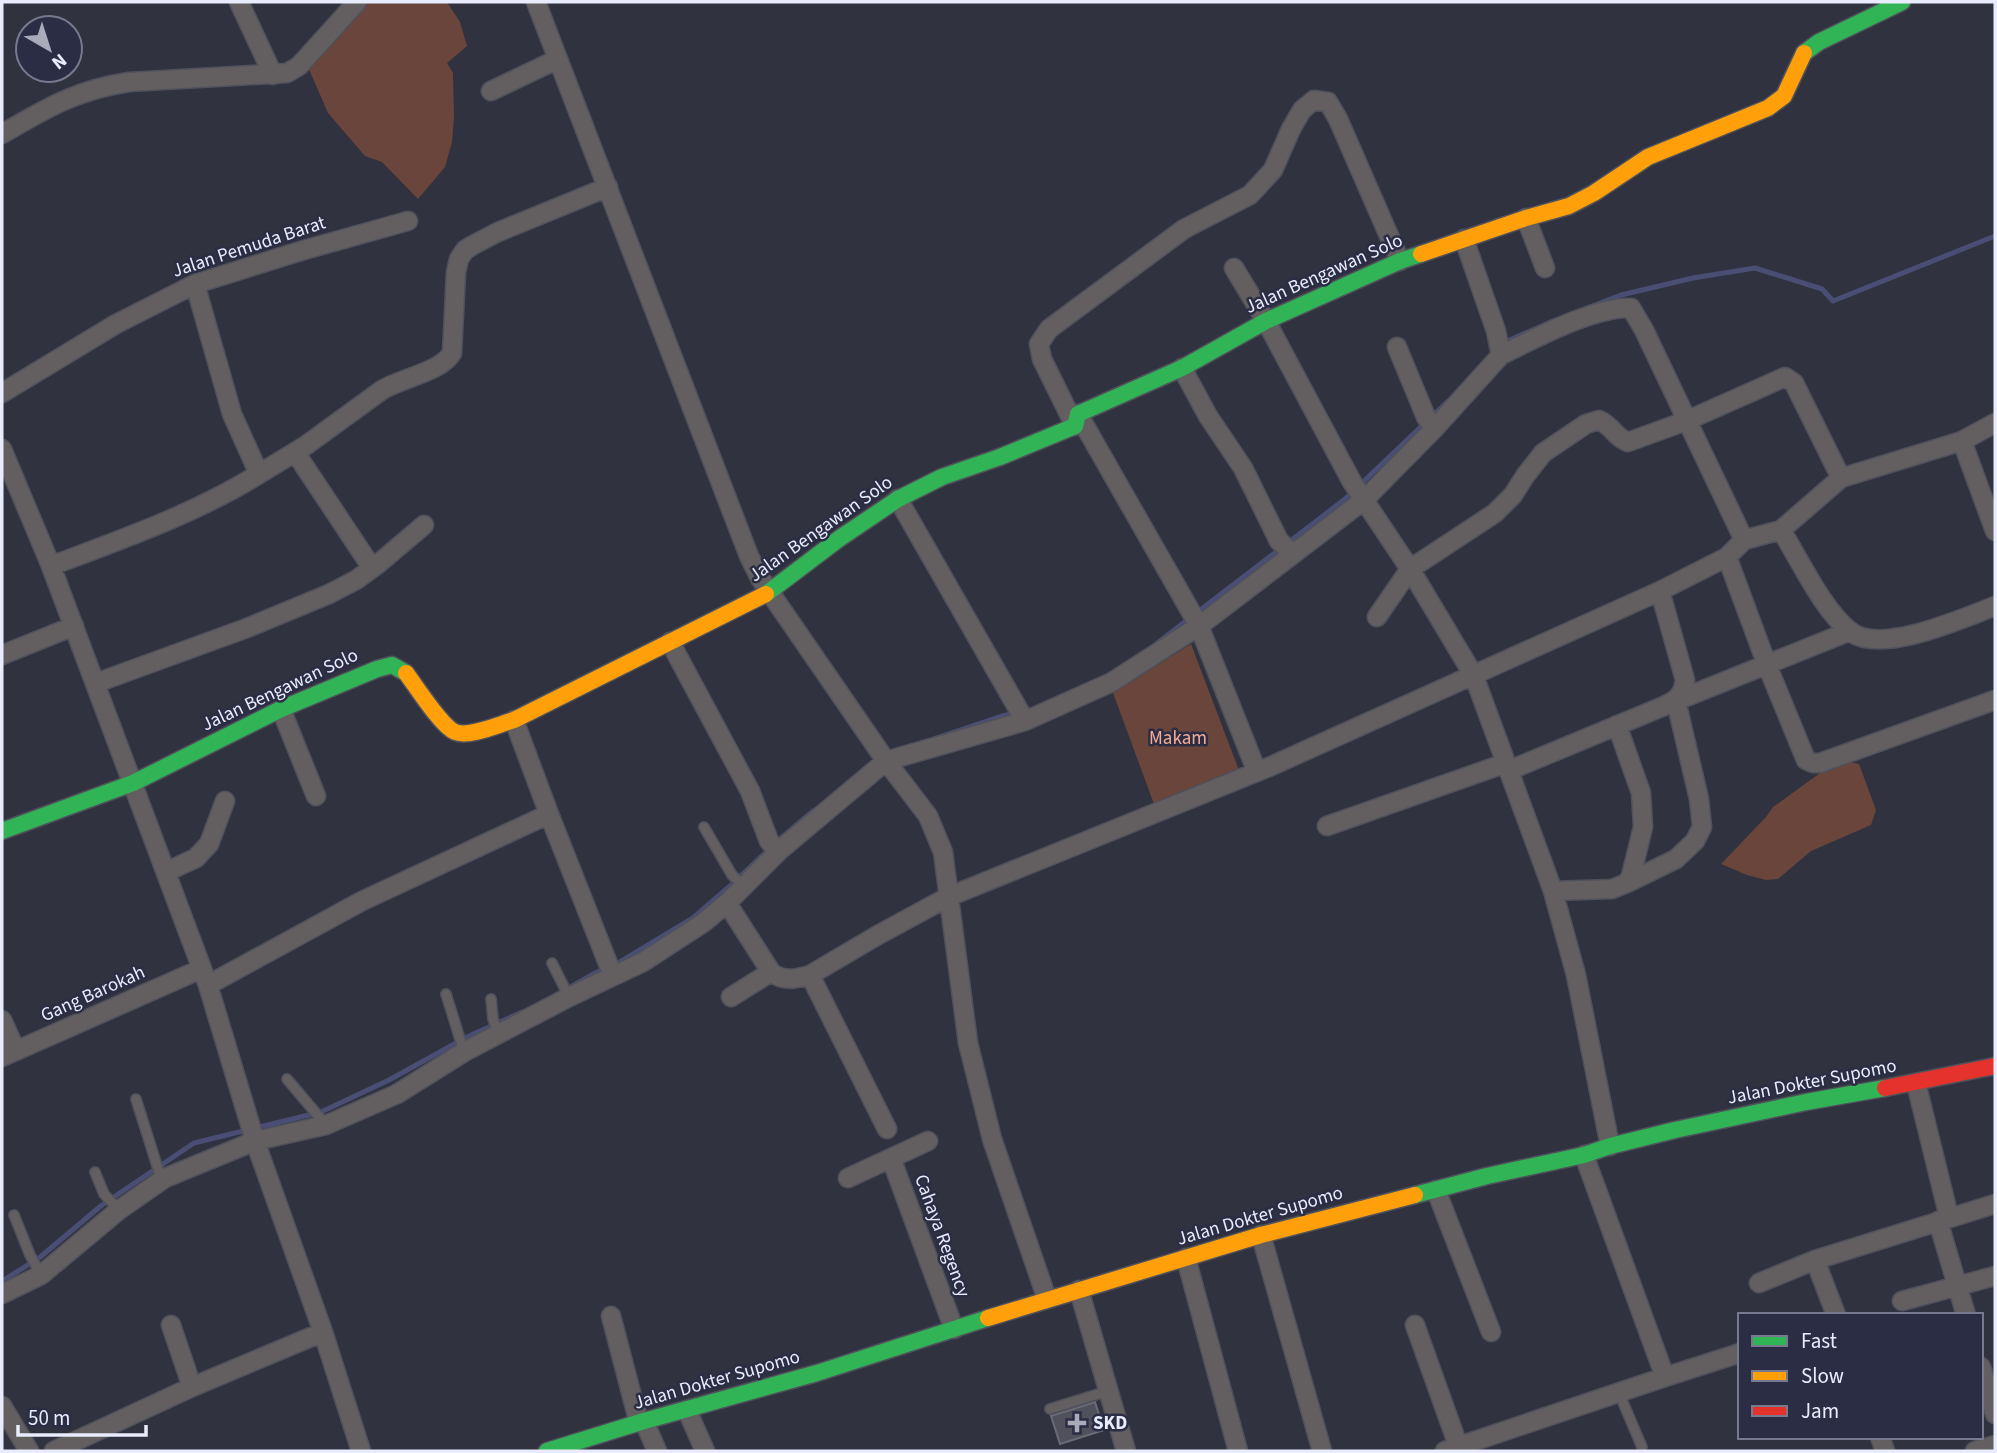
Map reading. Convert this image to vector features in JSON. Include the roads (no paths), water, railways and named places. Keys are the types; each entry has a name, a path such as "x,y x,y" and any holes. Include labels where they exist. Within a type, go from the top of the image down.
{"street":[{"path":"239,2 273,75"},
{"path":"2,134 59,102 106,86 129,82 287,73 299,66 358,2"},
{"path":"536,2 749,556 769,593 886,761 928,816 936,834 943,852 968,1043 992,1139 1047,1299"},
{"name":"Jalan Bengawan Solo","path":"2,831 134,783 281,709 377,668 392,665 405,672 440,719 455,732 471,733 514,720 769,593 840,538 898,499 942,477 1000,457 1182,368 1266,321 1400,261 1569,206 1594,193 1648,157 1768,108 1784,96 1806,50 1902,2"},
{"path":"491,91 558,59"},
{"path":"1256,772 1194,618 1042,359 1039,344 1049,329 1184,229 1250,195 1273,170 1302,110 1314,100 1328,102 1338,119 1400,261"},
{"path":"51,566 173,518 228,493 295,452 391,384 438,366 452,353 456,272 459,259 465,250 498,233 608,187"},
{"path":"1526,218 1545,268"},
{"name":"Jalan Pemuda Barat","path":"2,393 116,324 195,284 408,221"},
{"path":"1464,239 1496,331 1500,355"},
{"path":"1234,268 1266,321 1358,491 1410,569 1474,676 1553,891 1576,975 1610,1146"},
{"path":"195,284 232,414 260,474"},
{"path":"2,1294 39,1271 160,1171 253,1133 325,1123 397,1094 496,1027 610,970 643,962 703,923 727,903 738,881 775,847 886,761 1022,716 1112,682 1287,549 1358,491 1500,355 1556,328 1598,313 1631,308 1744,540"},
{"path":"1397,347 1430,423"},
{"path":"1182,368 1208,416 1243,468 1287,549"},
{"path":"1377,617 1410,569 1495,513 1513,495 1524,476 1544,453 1586,424 1600,420 1609,425 1619,439 1628,442 1686,421 1785,377 1794,383 1841,478"},
{"path":"727,903 776,977 786,979 810,975 948,897 1256,772 1660,590 1727,557 1744,540 1782,530 1841,478 1962,441 1995,423"},
{"path":"1962,441 1995,531"},
{"path":"2,449 96,683 205,977 253,1133 323,1332 361,1451"},
{"path":"295,452 372,568"},
{"path":"898,499 1022,716"},
{"path":"96,683 247,628 329,594 356,580 393,553 424,525"},
{"path":"1782,530 1828,609 1854,635 1868,638 1906,636 1935,629 1995,606"},
{"path":"1727,557 1806,760 1813,764 1820,764 1995,700"},
{"path":"1553,891 1612,889 1628,883 1676,859 1695,841 1702,827 1699,799 1676,701 1684,689 1685,680 1660,590"},
{"path":"2,655 74,626"},
{"path":"1327,826 1508,766 1850,631"},
{"path":"670,642 750,791 775,847"},
{"path":"281,709 316,796"},
{"path":"514,720 610,970"},
{"path":"1617,725 1641,793 1643,827 1628,883"},
{"path":"166,872 196,858 209,844 225,802"},
{"name":"Gang Barokah","path":"9,1054 205,977 549,814"},
{"path":"731,997 771,972"},
{"path":"810,975 887,1129"},
{"path":"2,1020 9,1054"},
{"name":"Jalan Dokter Supomo","path":"551,1451 642,1422 817,1373 1047,1299 1261,1236 1487,1176 1584,1155 1610,1146 1806,1102 1995,1066"},
{"path":"1916,1083 1965,1313"},
{"name":"Cahaya Regency","path":"848,1178 928,1141"},
{"path":"1584,1155 1665,1377"},
{"name":"Cahaya Regency","path":"891,1158 954,1329"},
{"path":"1436,1190 1491,1332"},
{"path":"1759,1283 1815,1260 1995,1204"},
{"path":"1261,1236 1322,1451"},
{"path":"1186,1258 1238,1451"},
{"path":"1815,1260 1835,1313"},
{"path":"1902,1301 1995,1276"},
{"path":"1079,1290 1126,1451"},
{"path":"611,1316 642,1422 657,1451"},
{"path":"172,1325 192,1387"},
{"path":"1415,1325 1452,1450 1738,1354"},
{"path":"54,1451 192,1387 323,1332"},
{"path":"1983,1374 1995,1414"},
{"path":"2,1406 29,1451"},
{"path":"687,1410 705,1451"},
{"path":"1975,1451 1995,1445"}],"lane":[{"path":"704,827 738,881"},
{"path":"552,963 566,992"},
{"path":"446,994 463,1047"},
{"path":"491,999 496,1027"},
{"path":"287,1079 325,1123"},
{"path":"136,1099 160,1171"},
{"path":"95,1172 104,1194 116,1207"},
{"path":"14,1215 39,1271"},
{"path":"1050,1409 1108,1391"},
{"path":"1619,1393 1642,1447"}],"waterway":[{"path":"1587,308 1621,295 1693,278 1755,268 1822,289 1833,301 1995,236"},
{"path":"1505,342 1555,320"},
{"path":"1156,644 1345,499 1447,402"},
{"path":"936,738 1017,713"},
{"path":"775,843 813,811"},
{"path":"565,990 615,965 693,918 766,852"},
{"path":"2,1281 39,1258 102,1205 194,1143 321,1112 389,1080 467,1037 522,1012"}],"place":[{"name":"SKD","path":"1077,1423"}],"park label":[{"name":"Makam","path":"1178,738"}]}
